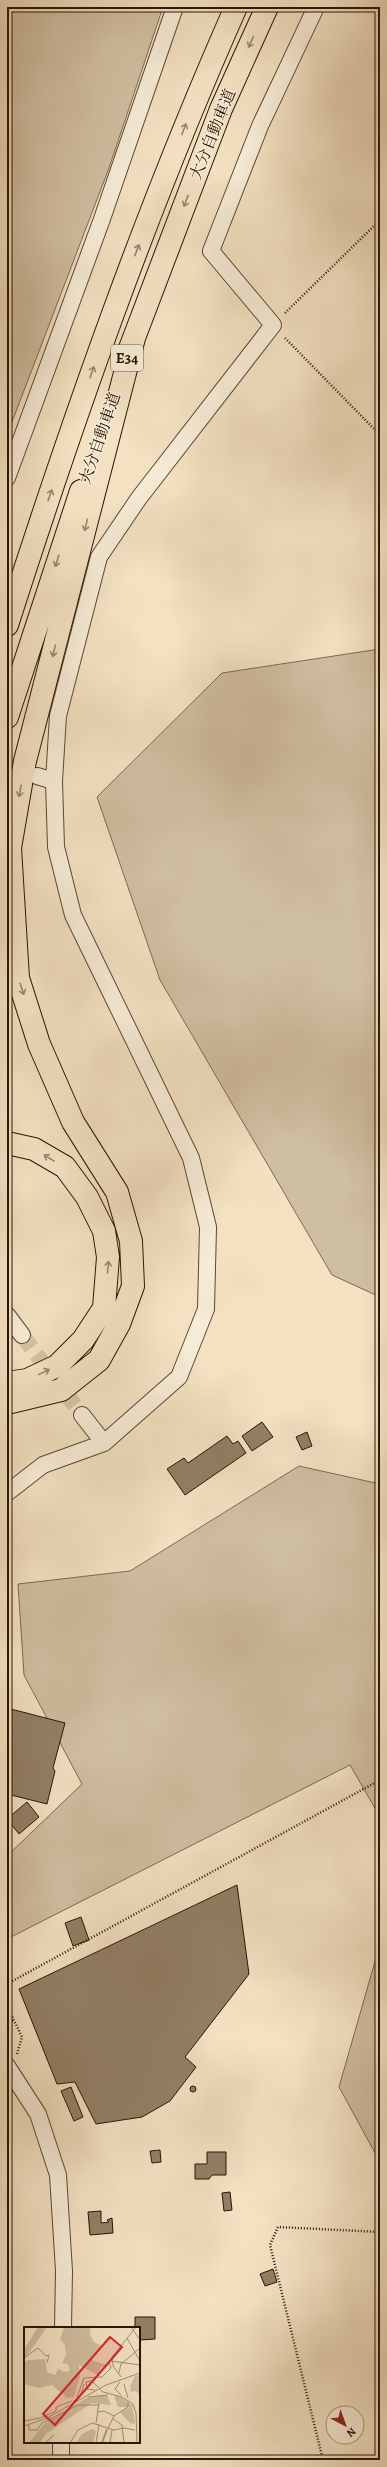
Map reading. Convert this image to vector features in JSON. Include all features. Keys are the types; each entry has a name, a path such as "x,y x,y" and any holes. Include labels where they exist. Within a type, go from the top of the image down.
{"highway":[{"name":"大分自動車道","path":"7,625 33,544 108,328 195,100 236,7"},
{"name":"大分自動車道","path":"7,717 60,552 134,338 221,109 267,7"},
{"path":"7,1403 60,1390 99,1360 119,1324 133,1286 131,1241 117,1192 73,1122 39,1044 18,978 10,848 25,762 134,338"},
{"path":"7,608 33,544"},
{"path":"7,1143 34,1149 65,1167 87,1198 104,1231 108,1257 104,1308 83,1340 57,1366 27,1380 7,1383"}],"street":[{"path":"7,478 102,219 175,7"},
{"path":"7,1493 43,1465 104,1443 179,1377 206,1309 208,1227 191,1158 73,915 56,847 54,781 58,716 99,557 139,498 273,325 211,251 260,126 316,7"},
{"path":"37,776 54,781"},
{"path":"7,1315 22,1335"},
{"path":"82,1415 104,1443"},
{"path":"9,2069 38,2114 58,2176 64,2271 63,2327"},
{"path":"61,2443 61,2460"}],"path":[{"path":"380,220 273,325 380,435"},
{"path":"7,1984 380,1780"},
{"path":"7,2006 22,2037 9,2069"},
{"path":"323,2460 270,2245 278,2227 380,2232"}],"shaded area":[{"path":"7,7 163,7 109,168 7,435"},
{"path":"380,649 380,1297 332,1275 160,980 97,797 222,673"},
{"path":"299,1466 380,1484 380,1817 350,1765 7,1939 7,1856 82,1784 24,1675 18,1584 130,1571"},
{"path":"380,1944 380,2162 339,2087"}],"building":[{"path":"262,1422 273,1437 252,1451 242,1436"},
{"path":"307,1432 312,1446 302,1450 296,1437"},
{"path":"227,1436 233,1444 238,1441 246,1453 185,1495 167,1469 184,1458 188,1463"},
{"path":"7,1708 65,1723 53,1768 55,1771 47,1804 7,1794"},
{"path":"27,1802 39,1817 19,1834 7,1819"},
{"path":"237,1885 249,1974 185,2057 196,2067 170,2101 142,2117 96,2124 75,2082 57,2084 19,1989"},
{"path":"81,1917 89,1940 73,1946 65,1923"},
{"path":"9,2016 13,2021 7,2027 7,2017"},
{"path":"193,2086 196,2089 193,2092 190,2089"},
{"path":"71,2087 83,2117 74,2121 61,2091"},
{"path":"160,2150 161,2162 152,2163 150,2151"},
{"path":"207,2152 226,2152 226,2175 212,2175 209,2179 195,2179 195,2164 207,2164"},
{"path":"230,2192 232,2210 224,2211 222,2193"},
{"path":"101,2211 101,2223 109,2222 107,2220 112,2218 113,2233 90,2235 88,2212"},
{"path":"273,2269 277,2282 265,2286 260,2274"},
{"path":"135,2317 155,2317 155,2339 140,2340 140,2327 135,2327"}],"tunnel":[{"path":"7,767 32,775"},
{"path":"22,1335 82,1415"}]}
